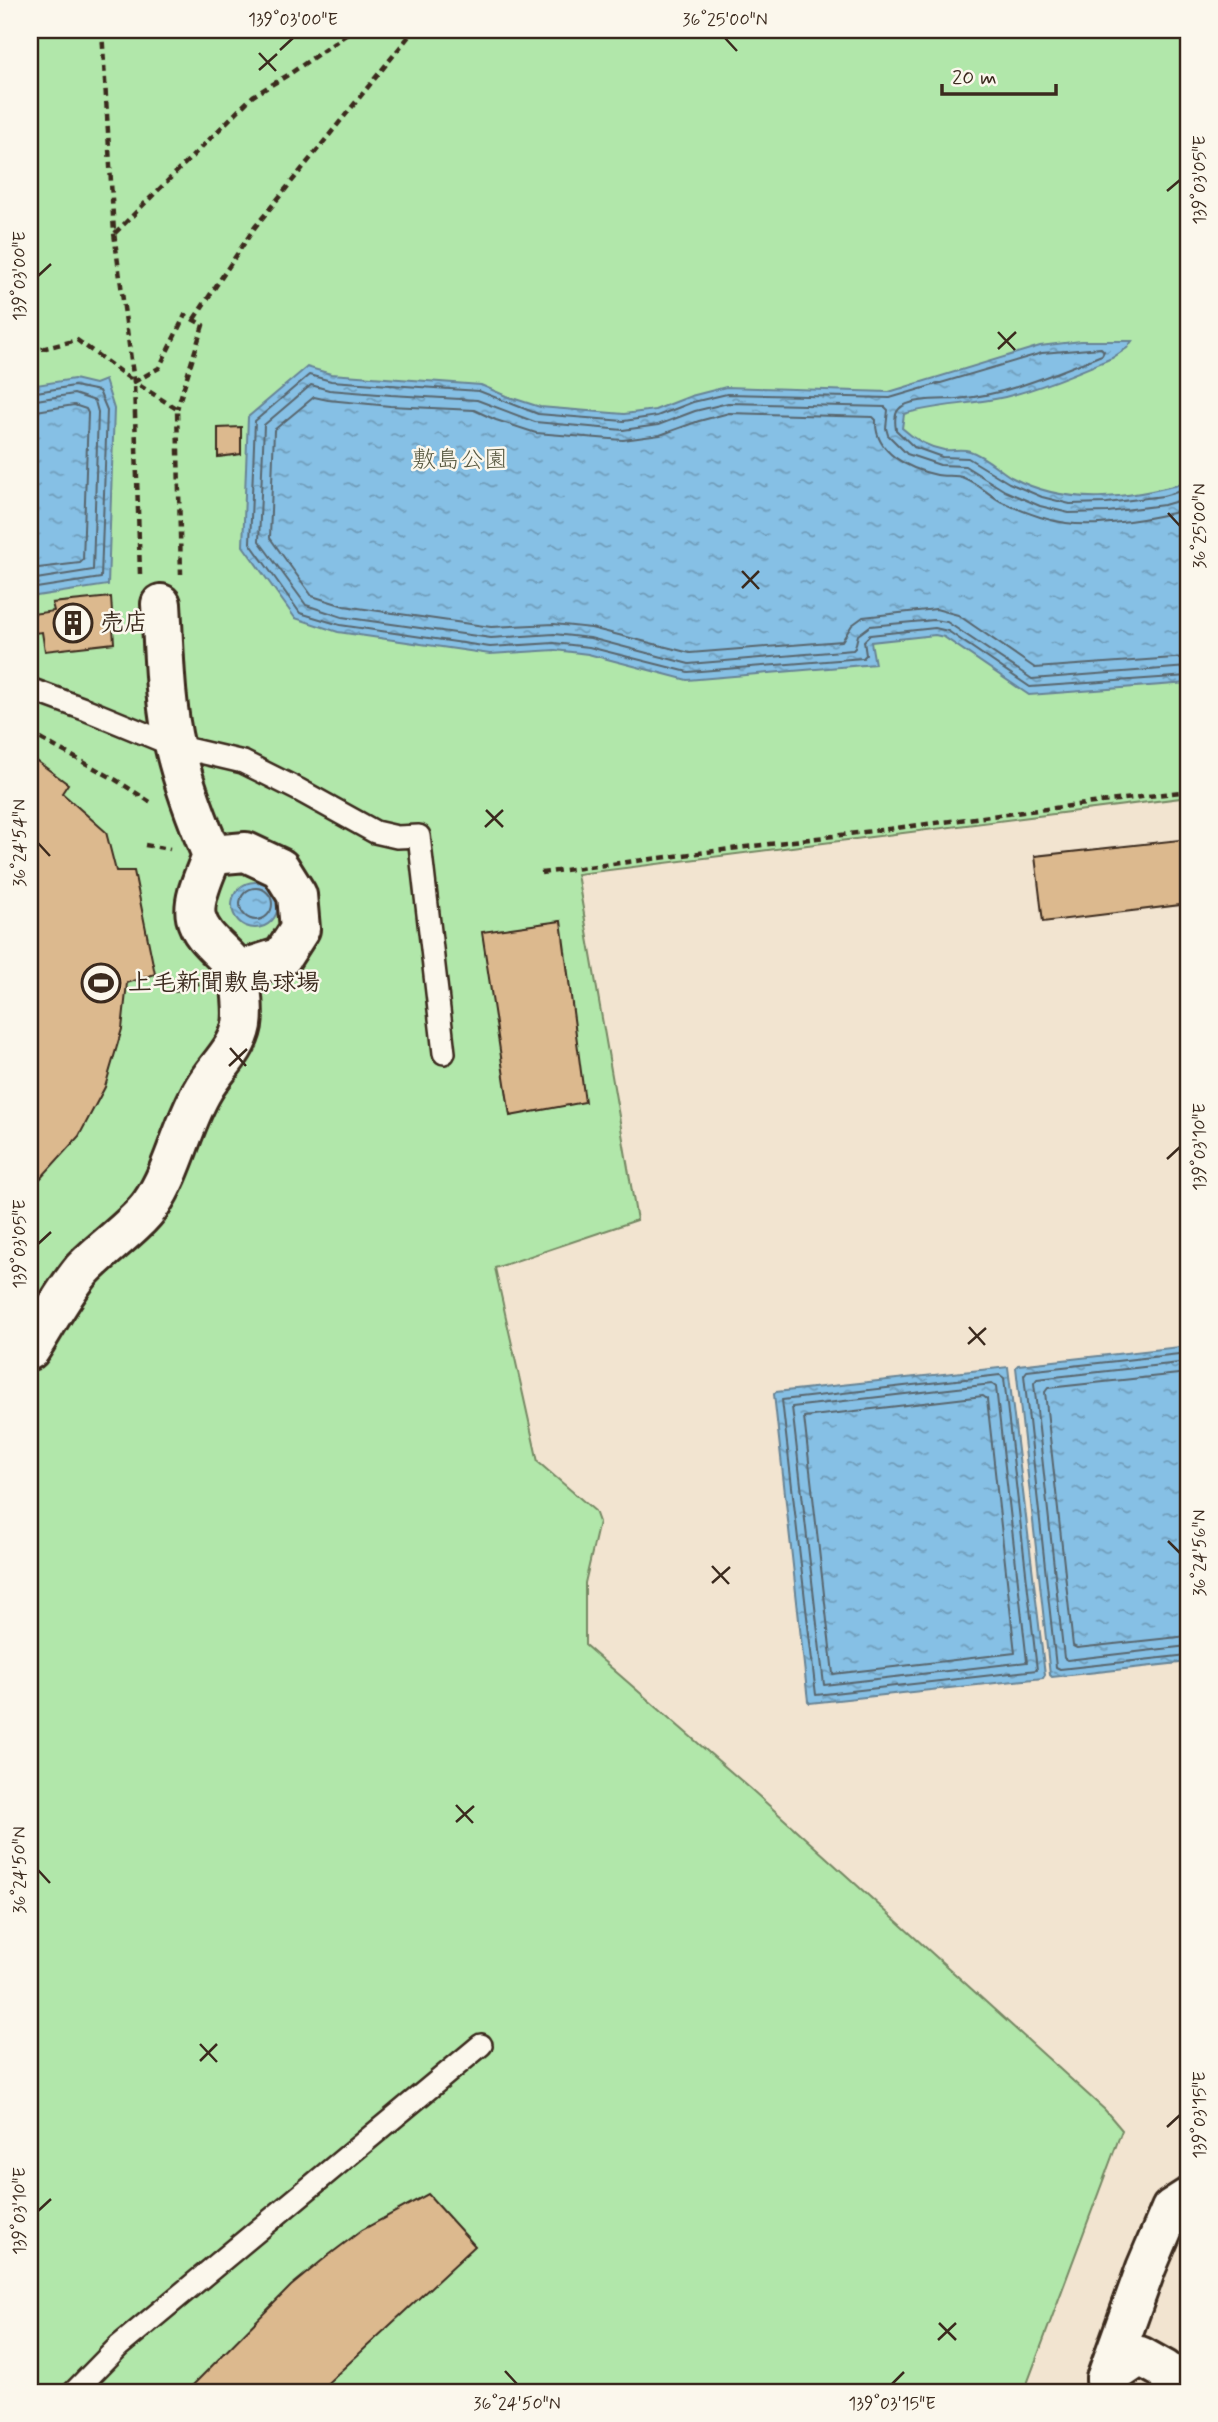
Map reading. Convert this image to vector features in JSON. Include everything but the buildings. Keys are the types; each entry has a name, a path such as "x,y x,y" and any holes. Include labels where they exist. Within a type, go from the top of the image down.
{"street":[{"path":"30,1350 81,1271 151,1205 170,1167 187,1119 205,1085 228,1057 242,1025 237,971 207,939 196,916 198,895 212,855 190,803 174,746 165,673 161,604"},
{"path":"212,855 246,852 258,857 280,868 297,895 300,929 282,957 237,971"},
{"path":"1109,2385 1146,2268 1171,2210 1188,2198"},
{"path":"1109,2385 1140,2356 1165,2370 1178,2392"}],"lane":[{"path":"30,690 96,713 174,746 243,762 374,832 397,837 419,836 444,1053"},
{"path":"74,2392 119,2346 481,2045"}],"path":[{"path":"102,30 114,233 134,382 142,603 181,601 177,409 203,324 185,315 159,368 134,382"},
{"path":"114,233 253,96 353,30"},
{"path":"194,319 255,227 414,30"},
{"path":"30,352 77,340 134,382 177,409"},
{"path":"30,733 116,780 159,808"},
{"path":"541,873 1188,791"}],"green space":[{"name":"敷島公園","path":"30,30 1188,30 1188,797 577,874 637,1220 495,1268 538,1462 595,1511 599,1522 585,1583 585,1645 752,1790 1105,2110 1122,2130 1024,2392 30,2392"}],"water":[{"path":"1081,341 1132,341 1112,358 1033,389 992,400 904,414 902,428 926,445 976,453 1011,477 1054,493 1121,496 1188,482 1188,683 1029,695 944,637 935,635 871,642 875,664 687,680 588,654 555,650 490,654 338,632 295,618 243,546 248,417 307,367 331,374 481,385 540,407 624,414 655,410 691,396 726,387 889,392 1040,346"},
{"path":"74,379 95,384 105,380 114,409 108,585 30,597 30,386"},
{"path":"255,882 271,889 278,905 271,921 255,928 239,921 232,905 239,889"},
{"path":"1188,1346 1188,1662 1052,1677 1016,1367"},
{"path":"1008,1367 1045,1675 1043,1678 810,1703 774,1394"}],"place":[{"name":"売店","path":"73,623"},
{"name":"上毛新聞敷島球場","path":"101,983"}]}
